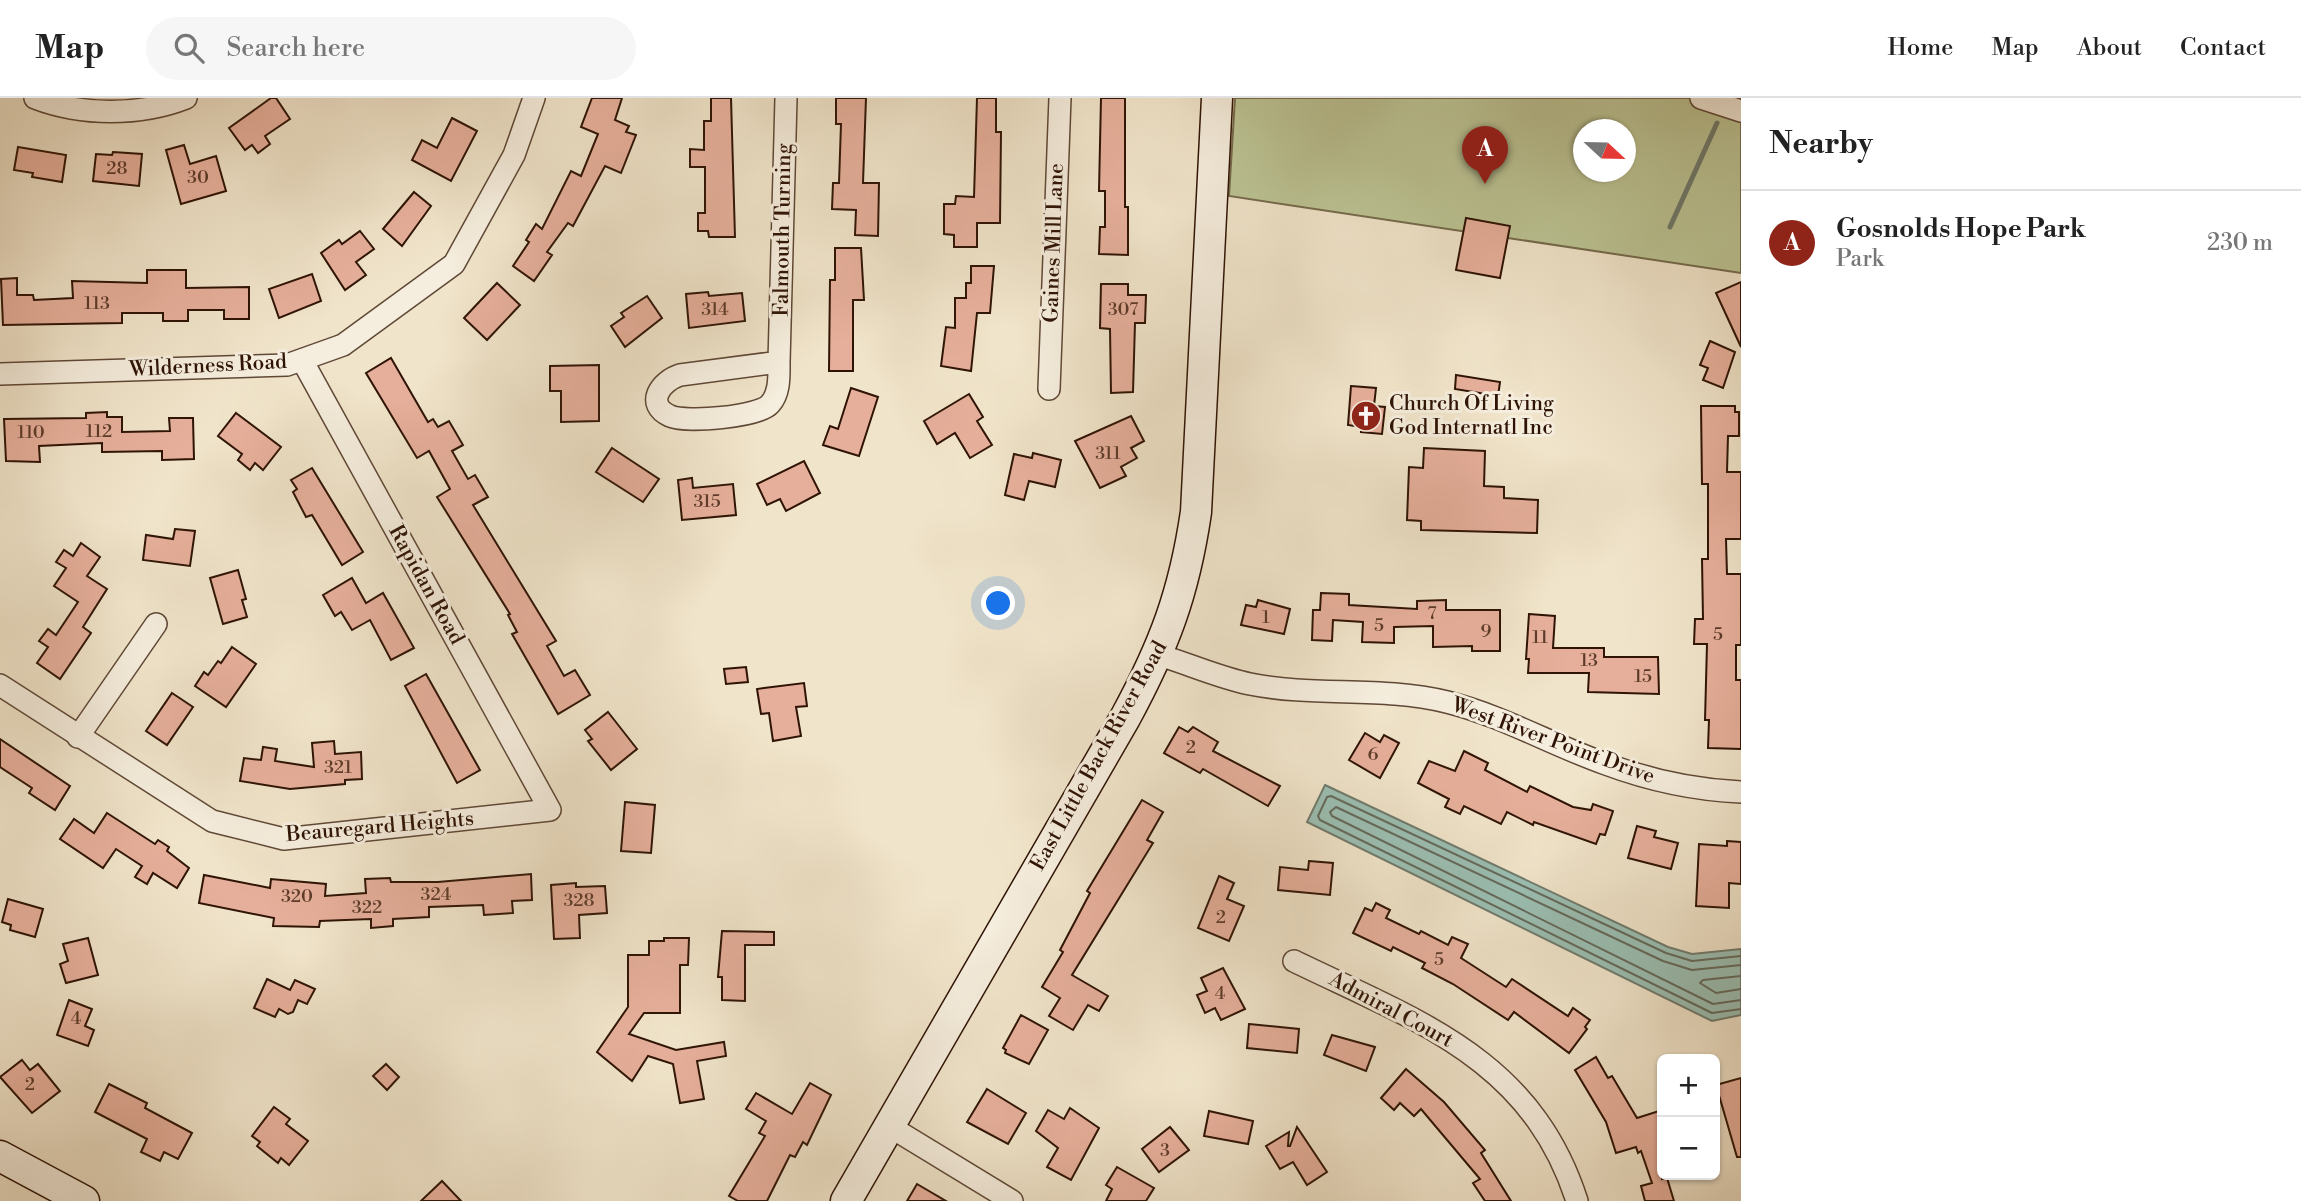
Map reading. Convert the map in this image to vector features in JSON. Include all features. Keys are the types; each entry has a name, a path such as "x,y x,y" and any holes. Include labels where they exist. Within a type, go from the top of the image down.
{"street":[{"path":"35,98 52,105 105,112 160,108 186,98"},
{"name":"Wilderness Road","path":"0,374 287,365 343,345 454,264 514,155 534,98"},
{"name":"Falmouth Turning","path":"779,362 680,374 668,378 659,387 656,398 660,408 668,415 683,419 753,413 769,406 775,397 779,362 786,98"},
{"name":"Gaines Mill Lane","path":"1049,389 1060,98"},
{"name":"East Little Back River Road","path":"846,1201 1159,655 1176,609 1188,565 1196,512 1217,98"},
{"path":"1701,98 1741,111"},
{"name":"Rapidan Road","path":"302,360 550,810"},
{"path":"78,737 156,624"},
{"name":"West River Point Drive","path":"1159,655 1250,684 1390,693 1445,701 1490,714 1605,764 1650,778 1714,791 1741,792"},
{"name":"Beauregard Heights","path":"0,685 212,821 284,839 550,810"},
{"name":"Admiral Court","path":"1294,961 1436,1030 1507,1083 1541,1124 1565,1166 1577,1201"},
{"path":"889,1126 1012,1201"},
{"path":"0,1156 84,1201"}],"green space":[{"path":"1235,98 1741,98 1741,273 1229,196"}],"water":[{"path":"1325,785 1668,947 1692,954 1741,949 1741,1015 1712,1021 1307,822"}],"building":[{"path":"271,98 276,98 290,119 265,136 270,144 258,153 252,145 245,150 229,128"},
{"path":"592,98 622,98 615,120 629,126 626,132 636,135 621,173 605,166 573,226 568,223 547,252 552,255 534,281 513,266 529,242 526,240 536,224 542,229 571,171 581,176 598,134 581,127"},
{"path":"711,98 731,98 735,237 709,237 708,231 698,231 698,213 705,213 705,167 690,167 690,149 704,150 704,121 711,121"},
{"path":"836,98 866,98 863,183 879,183 878,236 855,235 856,210 832,209 833,183 839,183 841,124 836,124"},
{"path":"977,98 996,98 996,132 1001,132 1000,223 977,223 977,247 954,247 954,235 944,234 944,204 955,204 956,196 974,197"},
{"path":"1101,98 1125,98 1128,255 1099,254 1100,227 1105,227 1105,191 1099,191"},
{"path":"452,118 477,131 451,181 412,160 422,140 437,148"},
{"path":"184,145 190,164 216,156 226,191 181,204 166,150"},
{"path":"18,147 66,155 62,182 32,177 33,173 14,170"},
{"path":"113,152 142,154 139,186 93,181 96,154 112,155"},
{"path":"414,192 431,206 402,246 383,229"},
{"path":"1466,218 1510,226 1500,278 1456,270"},
{"path":"360,231 374,249 356,262 366,275 345,290 321,253 339,240 342,244"},
{"path":"835,248 861,248 864,300 853,300 853,371 829,371 830,280 835,280"},
{"path":"971,266 994,266 990,313 977,313 971,371 941,366 946,327 955,328 955,298 966,298 966,283 971,283"},
{"path":"147,270 186,270 186,288 249,287 249,319 224,319 224,310 188,310 188,321 163,321 163,313 122,313 122,323 3,325 1,279 17,278 17,295 33,295 34,300 73,298 72,281 147,283"},
{"path":"312,274 321,301 279,318 269,289"},
{"path":"1741,282 1741,347 1716,293"},
{"path":"497,283 520,305 487,340 464,318"},
{"path":"1101,284 1128,284 1128,295 1146,295 1145,323 1135,323 1133,392 1111,393 1110,329 1100,328"},
{"path":"708,292 709,296 742,293 745,321 689,328 686,294"},
{"path":"647,296 662,318 625,347 611,326 624,317 621,313"},
{"path":"1710,341 1735,352 1723,388 1703,380 1708,368 1700,365"},
{"path":"391,358 428,422 433,419 438,427 449,421 463,445 452,451 468,479 475,475 488,497 473,505 556,641 547,646 564,676 575,670 590,695 558,714 512,634 517,632 508,615 510,614 437,497 450,489 429,451 417,458 366,373"},
{"path":"599,365 599,421 561,422 561,391 550,391 550,366"},
{"path":"1456,375 1500,382 1498,396 1455,389"},
{"name":"Church Of Living God Internatl Inc","path":"1351,386 1376,388 1374,406 1385,407 1382,434 1361,432 1361,427 1348,425"},
{"path":"851,388 878,397 859,456 823,445 830,426 838,429"},
{"path":"969,394 983,417 977,421 992,445 970,458 955,433 937,444 924,421"},
{"path":"1701,406 1735,406 1735,412 1739,412 1739,436 1728,436 1727,472 1741,472 1741,539 1726,539 1727,574 1741,574 1741,645 1736,645 1736,680 1741,680 1741,749 1708,748 1709,720 1705,720 1707,644 1694,644 1695,619 1703,619 1702,559 1708,559 1708,484 1702,484"},
{"path":"107,412 107,417 122,417 122,432 170,431 169,418 193,418 194,459 162,460 162,451 102,452 102,443 39,446 40,462 6,461 4,419 86,418 86,413"},
{"path":"236,413 281,447 263,470 255,463 250,470 238,460 242,454 218,436"},
{"path":"1131,416 1144,441 1131,448 1137,458 1121,467 1126,476 1100,488 1075,441"},
{"path":"612,448 659,479 643,502 596,472"},
{"path":"1424,448 1485,451 1484,486 1504,487 1504,498 1538,500 1537,533 1421,530 1421,521 1407,520 1409,467 1423,468"},
{"path":"1033,453 1061,460 1055,487 1029,481 1024,500 1005,495 1014,454 1032,458"},
{"path":"804,461 820,493 786,511 780,499 767,505 757,484"},
{"path":"312,468 363,552 342,565 312,515 306,517 293,492 297,489 291,480"},
{"path":"692,478 693,488 733,484 736,515 682,520 678,480"},
{"path":"175,529 195,531 190,566 143,560 146,535 173,539"},
{"path":"81,543 100,557 87,576 107,589 83,627 91,633 60,679 37,663 48,647 39,641 48,629 56,635 78,602 54,586 66,568 56,562 64,550 73,556"},
{"path":"238,570 246,599 242,600 247,617 223,624 210,578"},
{"path":"352,578 366,603 383,593 414,648 391,660 370,620 352,630 341,612 335,616 323,595"},
{"path":"1321,593 1349,594 1349,605 1417,609 1417,601 1446,600 1446,610 1500,610 1500,651 1472,651 1472,646 1433,647 1433,626 1394,627 1394,643 1362,642 1363,622 1333,620 1332,641 1312,640 1313,610 1320,610"},
{"path":"1258,600 1290,609 1284,634 1241,625 1246,605 1256,607"},
{"path":"1529,614 1555,616 1553,648 1604,648 1604,657 1658,657 1659,694 1588,692 1589,673 1528,673 1529,659 1526,659"},
{"path":"232,647 256,664 226,707 195,686 204,672 208,675"},
{"path":"746,667 748,682 726,684 724,669"},
{"path":"426,674 480,770 457,783 405,686"},
{"path":"804,683 807,706 796,707 801,736 773,741 769,713 761,714 757,689"},
{"path":"172,693 193,707 167,745 146,731"},
{"path":"608,712 637,749 611,770 588,741 592,739 585,730"},
{"path":"1179,727 1188,732 1193,727 1218,742 1213,751 1280,786 1268,806 1203,769 1200,773 1164,753"},
{"path":"1365,733 1380,742 1384,735 1399,743 1380,778 1349,760"},
{"path":"0,739 70,786 55,810 29,793 32,788 0,767"},
{"path":"334,741 335,754 361,752 362,779 345,780 345,784 290,789 240,781 244,758 261,760 263,747 277,749 275,761 314,767 312,743"},
{"path":"1464,751 1488,763 1485,770 1527,792 1530,786 1573,807 1591,810 1593,804 1613,811 1605,835 1600,834 1596,844 1534,822 1533,825 1507,812 1501,824 1464,806 1460,814 1445,807 1449,799 1418,783 1429,761 1455,771"},
{"path":"1142,800 1163,812 1147,840 1153,843 1072,975 1108,996 1099,1011 1088,1005 1073,1030 1049,1016 1060,998 1042,987 1063,952 1060,950 1090,893 1087,891"},
{"path":"625,802 655,805 651,853 621,851"},
{"path":"107,813 155,844 158,840 169,847 167,851 189,868 177,888 153,873 147,884 135,877 142,866 116,849 103,868 60,839 74,819 94,833"},
{"path":"1637,826 1656,831 1654,837 1678,843 1671,869 1628,858"},
{"path":"1727,841 1741,842 1741,884 1729,883 1729,908 1696,906 1699,844 1727,846"},
{"path":"1309,861 1333,863 1330,895 1278,890 1280,867 1308,870"},
{"path":"531,874 532,900 512,901 513,913 484,915 483,905 429,907 429,917 393,919 393,926 371,928 371,919 320,921 319,927 273,926 274,918 199,903 204,875 270,888 271,879 326,884 325,896 366,893 365,879 438,882"},
{"path":"1219,876 1234,883 1227,899 1244,906 1229,941 1198,928"},
{"path":"576,883 576,887 605,886 607,913 579,915 580,938 554,939 551,885"},
{"path":"8,899 43,909 35,937 10,930 11,925 2,922"},
{"path":"1376,903 1390,910 1386,918 1419,934 1421,931 1448,945 1452,937 1468,944 1461,958 1506,987 1512,979 1568,1016 1573,1008 1590,1020 1585,1027 1587,1029 1569,1053 1514,1012 1508,1020 1453,984 1422,968 1425,963 1393,947 1391,951 1353,933 1365,908 1372,911"},
{"path":"722,931 774,932 774,945 745,945 745,1001 722,1000 722,977 718,977"},
{"path":"88,938 98,975 66,983 60,964 68,961 63,944"},
{"path":"664,938 689,938 688,965 680,965 680,1013 644,1013 629,1034 676,1050 724,1042 726,1056 697,1061 704,1099 680,1103 673,1064 648,1056 632,1081 597,1052 628,1007 628,955 649,955 649,941 664,941"},
{"path":"1223,968 1245,1009 1221,1020 1215,1008 1205,1013 1197,995 1207,991 1201,978"},
{"path":"267,979 290,990 295,980 315,989 307,1004 298,1000 293,1012 288,1014 279,1009 275,1017 254,1008"},
{"path":"69,1000 92,1009 85,1026 94,1030 88,1046 57,1035"},
{"path":"1021,1015 1048,1030 1029,1064 1005,1053 1003,1048"},
{"path":"1249,1024 1299,1029 1297,1053 1247,1048"},
{"path":"1332,1035 1375,1047 1366,1071 1324,1055"},
{"path":"1596,1057 1608,1078 1612,1076 1637,1118 1657,1112 1657,1180 1668,1180 1674,1201 1645,1201 1641,1186 1652,1183 1641,1151 1638,1153 1636,1147 1616,1153 1606,1122 1575,1070"},
{"path":"22,1060 30,1070 38,1064 60,1091 32,1113 0,1077"},
{"path":"386,1064 399,1077 387,1090 373,1076"},
{"path":"1406,1069 1444,1102 1485,1150 1481,1153 1511,1201 1485,1201 1473,1183 1480,1179 1421,1109 1414,1116 1400,1103 1394,1110 1381,1098"},
{"path":"1741,1078 1741,1157 1737,1157 1720,1099 1720,1084"},
{"path":"810,1083 831,1095 807,1145 803,1142 795,1157 790,1155 767,1201 738,1201 729,1196 765,1136 759,1133 766,1121 746,1109 756,1093 792,1114"},
{"path":"109,1084 147,1103 145,1108 192,1133 178,1159 164,1152 160,1161 141,1152 147,1139 95,1112"},
{"path":"987,1089 1026,1113 1008,1144 967,1122"},
{"path":"274,1107 290,1119 286,1124 308,1141 289,1165 281,1158 278,1163 257,1146 260,1142 252,1136"},
{"path":"1070,1108 1099,1128 1071,1180 1047,1167 1058,1148 1036,1131 1048,1110 1064,1119"},
{"path":"1209,1111 1253,1121 1248,1144 1204,1136"},
{"path":"1170,1127 1189,1150 1159,1172 1142,1149"},
{"path":"1297,1127 1327,1172 1307,1185 1293,1162 1280,1169 1266,1146 1289,1132 1290,1146"},
{"path":"1117,1167 1154,1188 1146,1201 1106,1201 1112,1189 1106,1185"},
{"path":"442,1181 461,1201 421,1201"},
{"path":"917,1184 946,1201 907,1201"}],"waterway":[{"path":"1670,227 1717,123"}],"place":[{"name":"Gosnolds Hope Park","path":"1485,184"},
{"name":"Church Of Living God Internatl Inc","path":"1366,416"}]}
